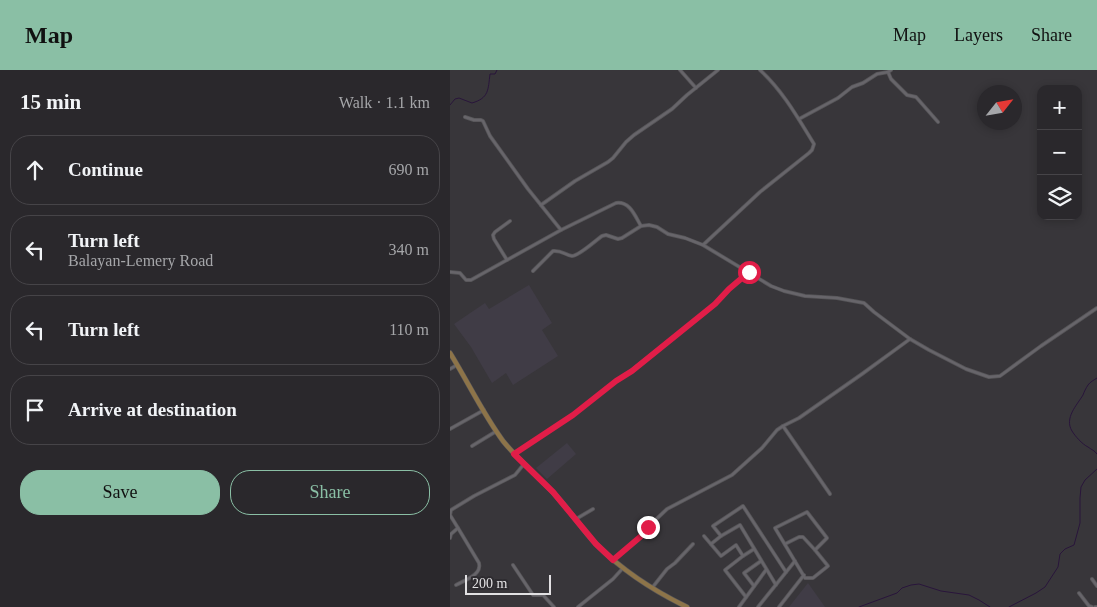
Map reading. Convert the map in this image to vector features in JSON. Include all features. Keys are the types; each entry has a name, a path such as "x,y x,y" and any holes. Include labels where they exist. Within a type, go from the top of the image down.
{"main road":[{"path":"450,354 496,431 514,454 553,492 596,544 623,568 652,588 687,607"}],"street":[{"path":"680,70 696,88"},
{"path":"541,205 575,181 608,162 626,142 672,109 718,70"},
{"path":"703,245 760,192 812,150 814,144 799,119 770,79 760,70"},
{"path":"799,119 877,74 891,70"},
{"path":"888,72 891,79 907,95 916,97 938,122"},
{"path":"465,117 482,121 490,136 561,230"},
{"path":"450,272 460,273 466,280 471,280 561,230 619,202 631,209 641,226"},
{"path":"507,260 494,240 493,235 510,222"},
{"path":"533,271 553,251 562,251 571,256 577,255 606,234 618,239 641,226 649,225 657,227 668,234 703,245 772,286 792,294 837,298 864,303 910,339 966,369 989,377 1000,376 1097,308"},
{"path":"514,454 573,415 616,381 632,371 715,304 749,272"},
{"path":"613,560 646,532 648,527 667,509 732,476 782,426 800,418 910,339"},
{"path":"450,370 457,365"},
{"path":"450,429 484,410"},
{"path":"782,426 830,494"},
{"path":"472,446 496,431"},
{"path":"456,586 475,574 480,567 450,515 451,510 515,475 524,464"},
{"path":"721,536 713,526 743,506 786,572"},
{"path":"576,519 593,508"},
{"path":"784,544 803,537 828,566 813,578 805,578 804,575 784,544 775,528 807,512 827,538 815,550"},
{"path":"711,544 740,525 776,585"},
{"path":"450,538 451,534 458,528"},
{"path":"704,536 721,556 736,545 743,556"},
{"path":"652,588 667,569 694,544"},
{"path":"746,597 726,570 743,556 754,550"},
{"path":"754,586 744,574 761,561"},
{"path":"760,606 795,561"},
{"path":"513,565 533,595 543,595 554,607"},
{"path":"578,607 613,579 623,568"},
{"path":"739,607 766,570"},
{"path":"779,607 804,575"},
{"path":"1092,579 1097,586"},
{"path":"1079,592 1089,606 1095,607"}],"shaded area":[{"path":"529,285 552,323 542,330 558,356 513,385 506,373 492,383 471,347 454,324 485,303 489,309"},
{"path":"567,443 576,454 547,479 536,468"},
{"path":"808,583 825,607 789,607"}],"waterway":[{"path":"450,105 455,99 459,98 472,103 482,99 487,93 490,74 495,74 497,70"},
{"path":"1097,378 1087,386 1070,417 1072,431 1083,444 1097,454"},
{"path":"1009,607 1045,587 1058,567 1060,554 1065,549 1074,545 1080,523 1081,487 1085,480 1097,469"},
{"path":"859,607 897,593 902,588 919,584 941,591 969,595 990,607"}],"route":[{"path":"648,527 646,532 613,560 588,535 553,492 514,454 573,415 616,381 632,371 715,304 749,272"}]}
